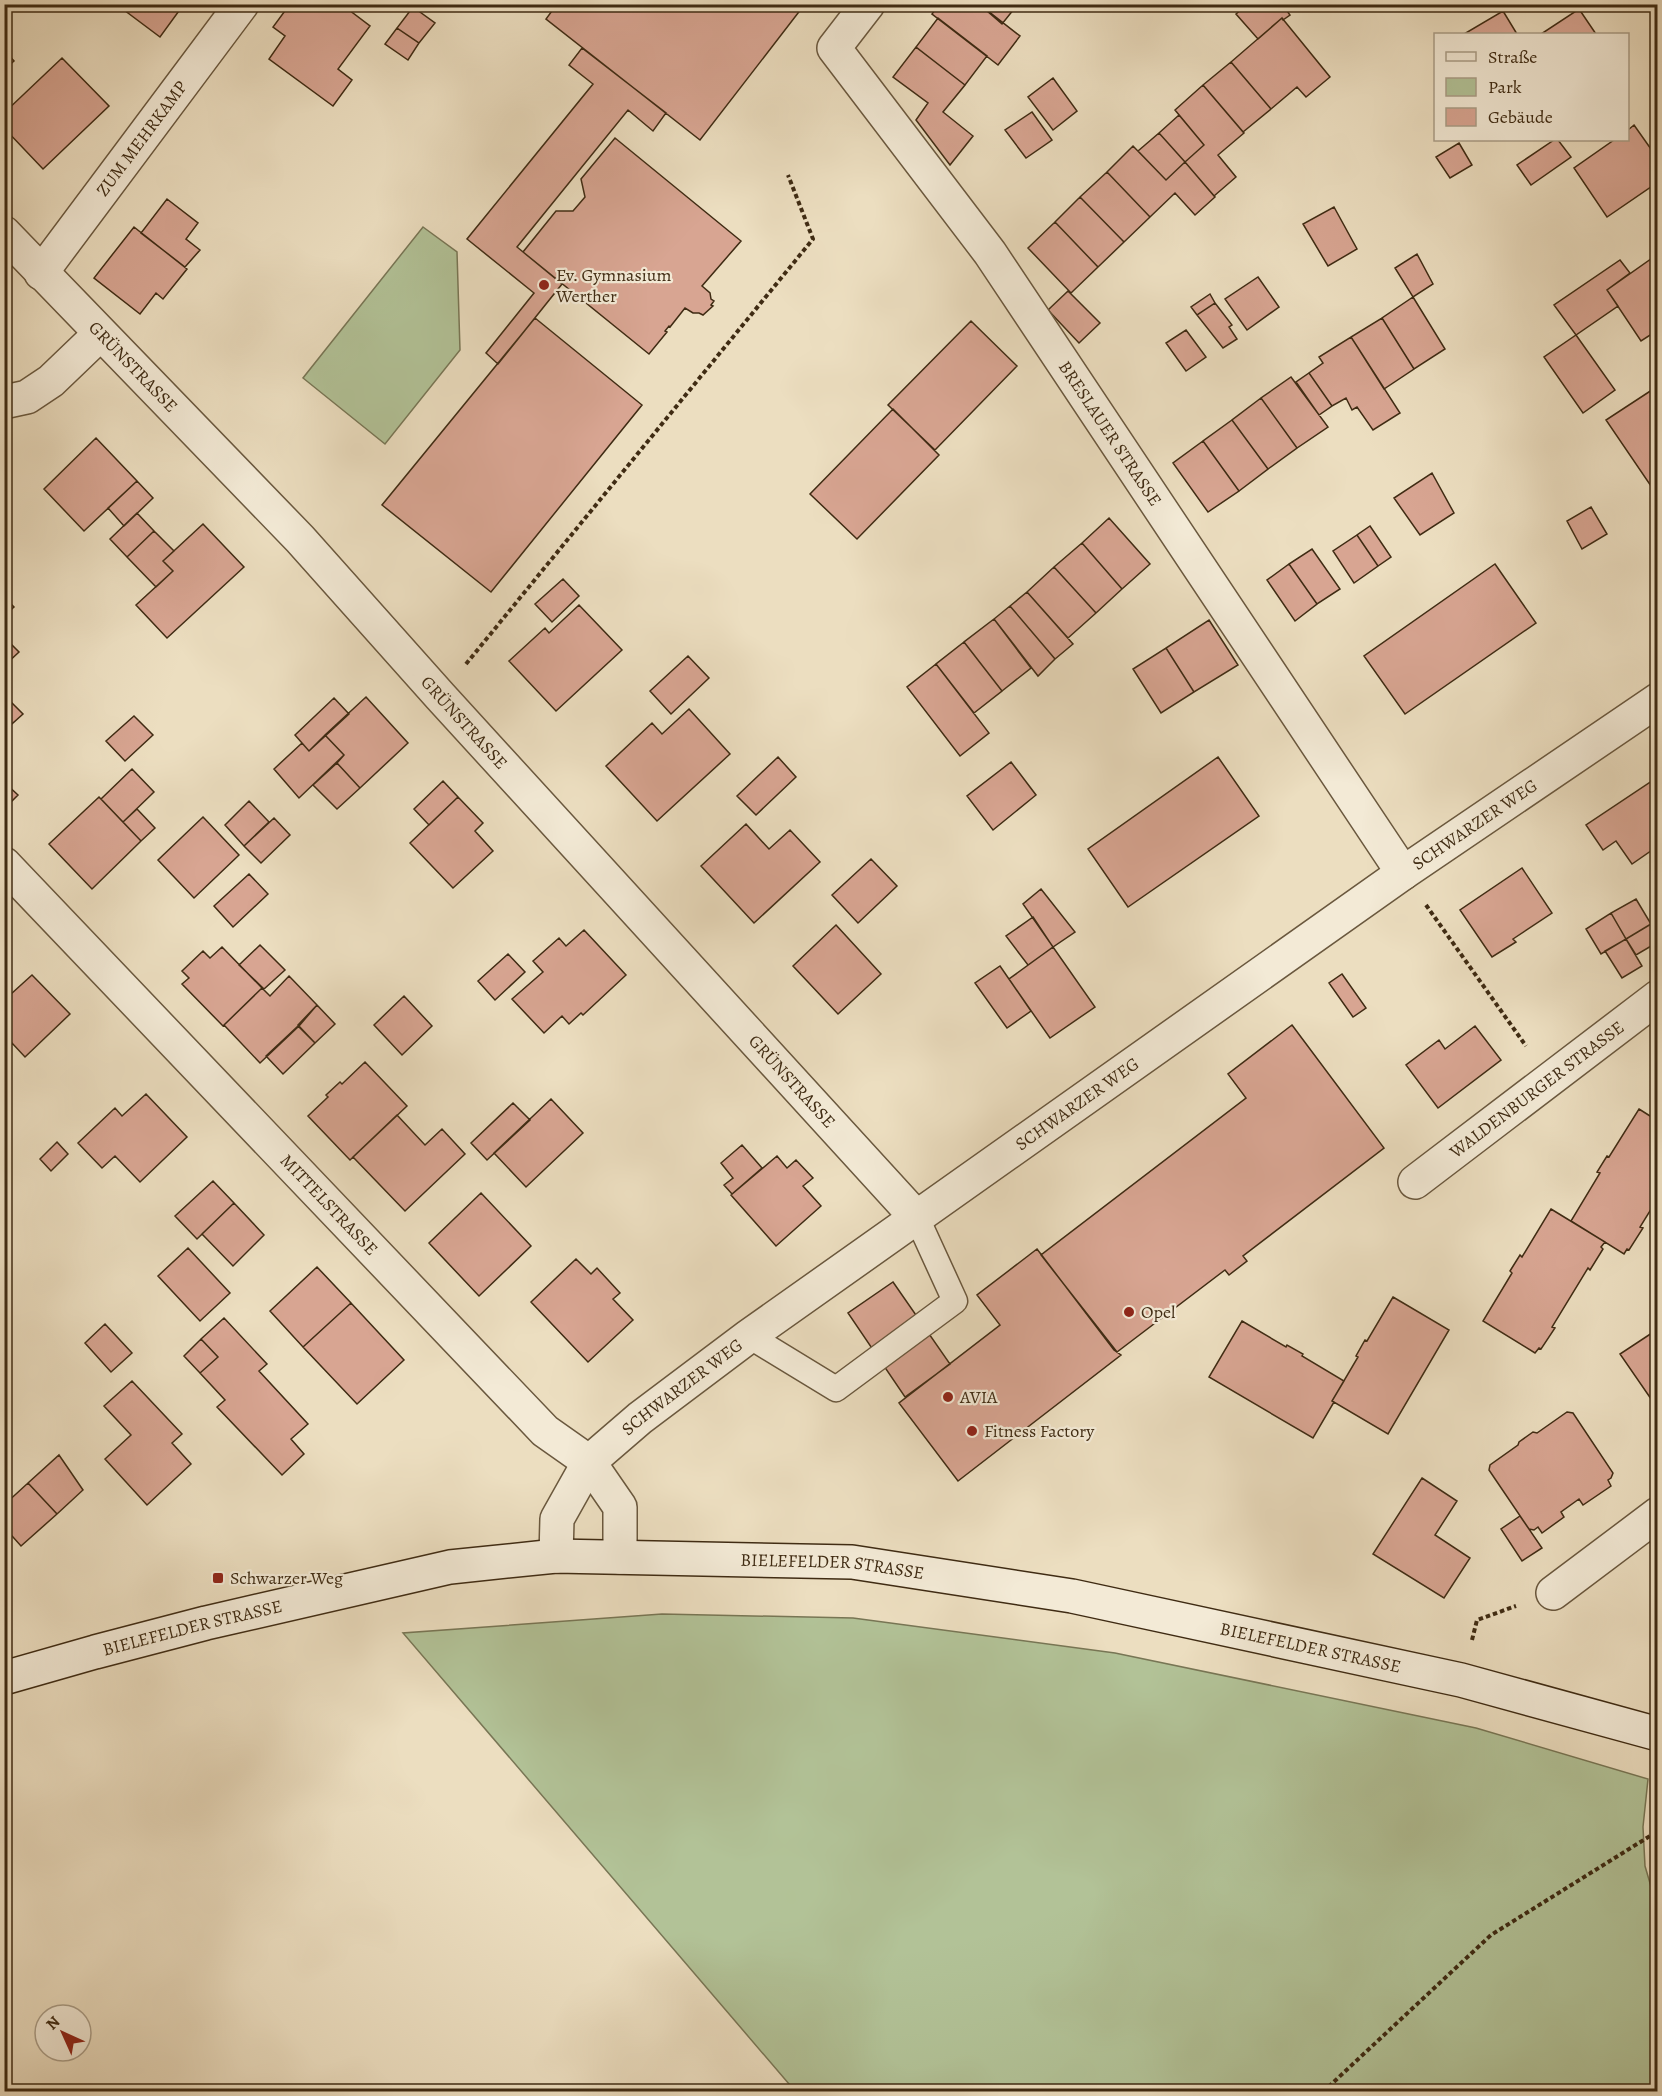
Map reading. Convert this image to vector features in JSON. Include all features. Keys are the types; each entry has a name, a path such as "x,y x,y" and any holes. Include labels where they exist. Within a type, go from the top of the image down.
{"street":[{"name":"ZUM MEHRKAMP","path":"41,273 242,4"},
{"name":"BRESLAUER STRASSE","path":"868,4 834,48 990,253 1403,873"},
{"name":"GRÜNSTRASSE","path":"4,233 300,539 440,696 917,1218"},
{"path":"4,402 27,397 51,381 100,334"},
{"name":"SCHWARZER WEG","path":"556,1556 557,1519 589,1462 640,1418 749,1336 1403,873 1658,700"},
{"name":"MITTELSTRASSE","path":"4,864 545,1431 589,1462 620,1507 620,1557"},
{"name":"WALDENBURGER STRASSE","path":"1415,1182 1658,997"},
{"path":"1553,1593 1658,1514"},
{"name":"BIELEFELDER STRASSE","path":"4,1678 206,1623 450,1567 556,1556 852,1562 1072,1596 1461,1680 1658,1734"}],"lane":[{"path":"749,1336 836,1389 955,1301 917,1218"}],"path":[{"path":"440,696 813,239 788,175"},
{"path":"1403,873 1549,1078"},
{"path":"1461,1680 1477,1620 1553,1593"},
{"path":"1323,2091 1491,1935 1658,1831"}],"green space":[{"path":"423,227 457,252 460,350 385,444 303,378"},
{"path":"662,1614 853,1618 1115,1653 1476,1728 1648,1779 1643,1827 1645,1866 1657,1907 1657,2091 795,2091 403,1633"}],"building":[{"path":"116,4 184,4 160,37"},
{"path":"290,4 341,4 370,26 338,69 352,80 333,106 269,59 285,36 273,27"},
{"path":"557,4 805,4 700,140 546,19"},
{"path":"939,4 979,4 1020,36 998,65 932,14"},
{"path":"979,4 1018,4 1002,24"},
{"path":"1248,4 1282,4 1290,15 1283,20 1282,18 1258,39 1236,14"},
{"path":"413,7 435,23 419,43 397,28"},
{"path":"1579,9 1595,33 1543,33"},
{"path":"1503,11 1516,33 1466,33"},
{"path":"938,18 987,56 965,85 916,47"},
{"path":"1282,18 1330,77 1306,97 1297,87 1271,109 1231,62"},
{"path":"397,28 419,43 408,60 385,44"},
{"path":"916,47 965,85 943,112 973,136 950,165 916,120 928,103 893,77"},
{"path":"582,48 666,113 653,131 628,110 517,247 562,284 498,364 486,353 534,293 467,239 593,84 569,65"},
{"path":"4,50 14,61 4,70"},
{"path":"62,58 109,106 43,169 4,128 4,113"},
{"path":"1231,62 1271,109 1243,132 1203,85"},
{"path":"1053,78 1077,111 1053,130 1028,97"},
{"path":"1203,85 1244,133 1218,155 1236,177 1214,196 1185,162 1204,145 1175,110"},
{"path":"1032,112 1052,140 1026,158 1005,130"},
{"path":"1179,115 1204,145 1185,162 1159,133"},
{"path":"1634,125 1658,159 1658,182 1607,217 1574,168 1613,141 1629,141 1629,129"},
{"path":"1159,133 1185,162 1166,180 1138,151"},
{"path":"615,138 741,241 702,286 710,293 714,301 711,305 713,306 703,315 685,308 649,354 523,252 556,211 573,211 585,197 581,179"},
{"path":"1553,141 1559,141 1571,157 1531,185 1517,165"},
{"path":"1459,143 1472,165 1450,178 1436,157"},
{"path":"1133,146 1166,180 1185,162 1215,197 1195,215 1175,193 1150,217 1107,172"},
{"path":"1107,172 1150,217 1124,242 1080,197"},
{"path":"1080,197 1124,242 1098,267 1055,222"},
{"path":"167,199 198,223 186,239 200,250 185,267 141,233"},
{"path":"1334,207 1357,249 1328,266 1303,224"},
{"path":"1055,222 1098,267 1071,293 1028,248"},
{"path":"134,227 187,269 163,299 156,293 140,314 94,278"},
{"path":"1417,254 1433,284 1413,297 1395,268"},
{"path":"1658,254 1658,330 1641,341 1607,290"},
{"path":"1620,260 1630,273 1607,290 1618,306 1576,335 1554,305"},
{"path":"1258,277 1279,307 1247,330 1225,299"},
{"path":"1068,291 1100,323 1079,343 1048,310"},
{"path":"1210,294 1215,303 1197,315 1191,307"},
{"path":"1413,297 1445,349 1414,369 1382,318"},
{"path":"1215,303 1232,325 1229,327 1237,339 1223,348 1197,315"},
{"path":"535,318 642,405 491,592 382,505"},
{"path":"1382,318 1414,369 1384,389 1351,337"},
{"path":"971,321 1017,366 935,450 888,405"},
{"path":"1186,330 1206,357 1186,371 1166,343"},
{"path":"1576,335 1615,390 1583,413 1544,357"},
{"path":"1351,337 1400,413 1373,430 1357,407 1352,410 1346,398 1332,406 1309,373 1323,363 1319,357"},
{"path":"1309,373 1332,406 1319,415 1296,382"},
{"path":"1291,377 1328,427 1297,448 1261,398"},
{"path":"1658,386 1658,486 1653,489 1606,420"},
{"path":"1261,398 1297,448 1268,469 1232,420"},
{"path":"893,409 939,455 857,539 810,494"},
{"path":"1232,420 1268,469 1239,491 1203,441"},
{"path":"96,438 137,481 84,531 44,489"},
{"path":"1203,441 1239,491 1208,512 1173,463"},
{"path":"1432,473 1454,513 1420,535 1394,498"},
{"path":"137,481 153,498 124,526 108,508"},
{"path":"1591,507 1607,534 1582,549 1567,521"},
{"path":"137,513 154,531 127,557 110,539"},
{"path":"1109,518 1150,564 1122,589 1082,543"},
{"path":"203,524 244,567 167,638 136,605 173,571 163,561"},
{"path":"1370,526 1391,557 1378,566 1357,535"},
{"path":"154,531 174,551 163,561 173,571 156,587 127,557"},
{"path":"1357,535 1378,566 1354,583 1333,551"},
{"path":"1082,543 1122,589 1096,613 1054,567"},
{"path":"1312,549 1340,589 1317,604 1289,564"},
{"path":"1289,564 1317,604 1295,621 1267,580"},
{"path":"1495,564 1536,623 1405,714 1364,656"},
{"path":"1054,567 1096,613 1068,638 1027,592"},
{"path":"563,579 579,596 552,622 535,604"},
{"path":"1027,592 1073,644 1055,659 1010,606"},
{"path":"4,597 14,607 4,616"},
{"path":"579,605 622,650 556,711 509,661 545,628 549,633"},
{"path":"1010,606 1055,659 1038,676 994,619"},
{"path":"994,619 1031,668 1002,691 964,642"},
{"path":"1209,620 1238,665 1194,692 1166,648"},
{"path":"4,637 19,652 4,666"},
{"path":"964,642 1002,691 974,713 936,664"},
{"path":"1166,648 1194,692 1161,713 1133,669"},
{"path":"688,656 709,678 671,714 650,691"},
{"path":"936,664 989,733 960,756 907,687"},
{"path":"4,695 23,714 4,731"},
{"path":"366,697 408,743 360,788 337,763 344,755 325,735"},
{"path":"334,698 349,714 309,751 295,735"},
{"path":"689,709 730,754 657,821 606,766 652,723 662,734"},
{"path":"134,716 153,735 125,761 106,741"},
{"path":"325,735 344,755 299,798 274,769 302,743 309,751"},
{"path":"778,757 796,777 756,815 737,796"},
{"path":"1218,757 1259,816 1128,907 1088,849"},
{"path":"1011,762 1036,795 993,830 967,796"},
{"path":"337,763 360,788 337,809 313,785"},
{"path":"132,769 154,792 123,822 101,799"},
{"path":"1658,777 1658,842 1653,845 1655,848 1632,864 1616,841 1603,850 1586,825"},
{"path":"443,781 458,797 429,825 414,809"},
{"path":"4,782 18,795 4,809"},
{"path":"99,797 141,841 92,889 49,844"},
{"path":"458,797 483,823 475,831 493,851 453,888 410,843"},
{"path":"249,801 269,822 244,846 225,825"},
{"path":"137,809 155,828 141,841 123,822"},
{"path":"203,817 239,855 194,898 158,860"},
{"path":"274,818 290,835 261,863 244,846"},
{"path":"746,824 769,849 790,830 820,862 754,923 701,866"},
{"path":"871,859 897,886 858,923 832,895"},
{"path":"1522,868 1552,913 1513,939 1516,942 1492,957 1460,910"},
{"path":"249,874 268,894 233,927 214,906"},
{"path":"1041,889 1075,932 1053,947 1023,904"},
{"path":"1636,899 1651,924 1626,939 1611,913"},
{"path":"1611,913 1626,939 1601,954 1586,929"},
{"path":"1033,917 1053,947 1028,965 1006,936"},
{"path":"1651,924 1658,935 1658,942 1636,955 1626,939"},
{"path":"836,925 881,974 838,1014 793,966"},
{"path":"584,930 626,975 583,1015 581,1013 569,1024 562,1016 544,1033 512,999 543,972 533,961 559,938 566,946"},
{"path":"1626,939 1642,966 1622,978 1605,951"},
{"path":"260,945 285,970 264,989 239,965"},
{"path":"222,947 262,988 223,1026 182,984 189,978 182,971 203,951 210,958"},
{"path":"1053,947 1095,1007 1050,1038 1009,979"},
{"path":"508,954 525,972 495,1000 478,981"},
{"path":"1000,966 1031,1011 1007,1028 975,983"},
{"path":"1342,974 1366,1008 1353,1017 1329,983"},
{"path":"32,975 70,1014 25,1057 12,1043 4,1050 4,987 11,994"},
{"path":"289,976 317,1005 299,1026 260,1063 224,1025 262,988 270,996"},
{"path":"404,996 432,1026 402,1055 374,1025"},
{"path":"317,1005 335,1024 315,1043 298,1025"},
{"path":"1292,1025 1384,1148 1243,1256 1247,1261 1229,1275 1225,1270 1117,1352 1041,1255 1246,1098 1228,1074"},
{"path":"298,1026 315,1043 283,1074 266,1056"},
{"path":"1475,1026 1501,1060 1438,1108 1406,1065 1439,1040 1445,1049"},
{"path":"365,1062 407,1106 350,1160 308,1116 328,1097 326,1095 340,1082 342,1084"},
{"path":"146,1094 187,1137 140,1182 115,1156 102,1168 78,1143 115,1108 122,1116"},
{"path":"551,1099 583,1133 526,1187 494,1153"},
{"path":"513,1103 530,1120 487,1160 471,1143"},
{"path":"1639,1109 1658,1121 1658,1198 1640,1227 1643,1228 1624,1254 1571,1221 1600,1173 1597,1172"},
{"path":"397,1115 425,1145 442,1129 465,1154 405,1211 353,1157"},
{"path":"57,1142 68,1154 51,1171 40,1159"},
{"path":"742,1145 762,1168 732,1194 724,1185 733,1178 721,1163"},
{"path":"777,1156 787,1168 796,1160 813,1178 803,1186 821,1206 776,1246 731,1195"},
{"path":"213,1181 234,1203 197,1239 175,1216"},
{"path":"481,1193 531,1246 479,1296 429,1243"},
{"path":"234,1203 264,1235 233,1266 202,1234"},
{"path":"1551,1209 1605,1242 1590,1270 1588,1268 1552,1327 1555,1328 1541,1349 1539,1348 1535,1353 1483,1321 1512,1273 1510,1271 1520,1255 1522,1257"},
{"path":"188,1248 230,1293 200,1321 158,1276"},
{"path":"1037,1249 1114,1350 1121,1355 958,1481 899,1403 1000,1325 977,1295"},
{"path":"576,1259 591,1274 597,1268 620,1293 613,1299 633,1320 588,1362 531,1302"},
{"path":"317,1267 351,1303 303,1347 270,1311"},
{"path":"893,1282 950,1364 905,1397 848,1313"},
{"path":"1393,1297 1449,1330 1388,1434 1332,1401 1358,1357 1356,1356 1365,1340 1367,1341"},
{"path":"351,1303 404,1360 357,1404 303,1347"},
{"path":"224,1318 267,1364 259,1371 308,1424 291,1439 304,1454 282,1475 217,1407 225,1400 200,1373 218,1357 201,1339"},
{"path":"1242,1321 1286,1347 1287,1345 1303,1354 1302,1356 1344,1381 1313,1438 1209,1377"},
{"path":"105,1324 132,1353 111,1372 85,1343"},
{"path":"1658,1329 1658,1409 1620,1354"},
{"path":"201,1339 218,1357 200,1373 184,1356"},
{"path":"132,1381 182,1434 172,1443 191,1464 147,1505 105,1459 131,1435 104,1406"},
{"path":"1567,1412 1573,1413 1613,1473 1608,1480 1611,1486 1583,1505 1579,1499 1561,1512 1564,1517 1542,1533 1538,1527 1534,1530 1529,1529 1489,1470 1490,1465 1533,1432 1537,1433"},
{"path":"59,1455 83,1490 57,1514 28,1483"},
{"path":"1422,1478 1457,1501 1435,1535 1470,1558 1444,1598 1373,1554"},
{"path":"28,1483 57,1514 21,1546 4,1527 4,1505"},
{"path":"1520,1516 1542,1548 1522,1561 1501,1529"}],"place":[{"name":"Ev. Gymnasium Werther","path":"544,285"},
{"name":"Opel","path":"1129,1312"},
{"name":"AVIA","path":"948,1397"},
{"name":"Fitness Factory","path":"972,1431"},
{"name":"Schwarzer Weg","path":"218,1578"}]}
